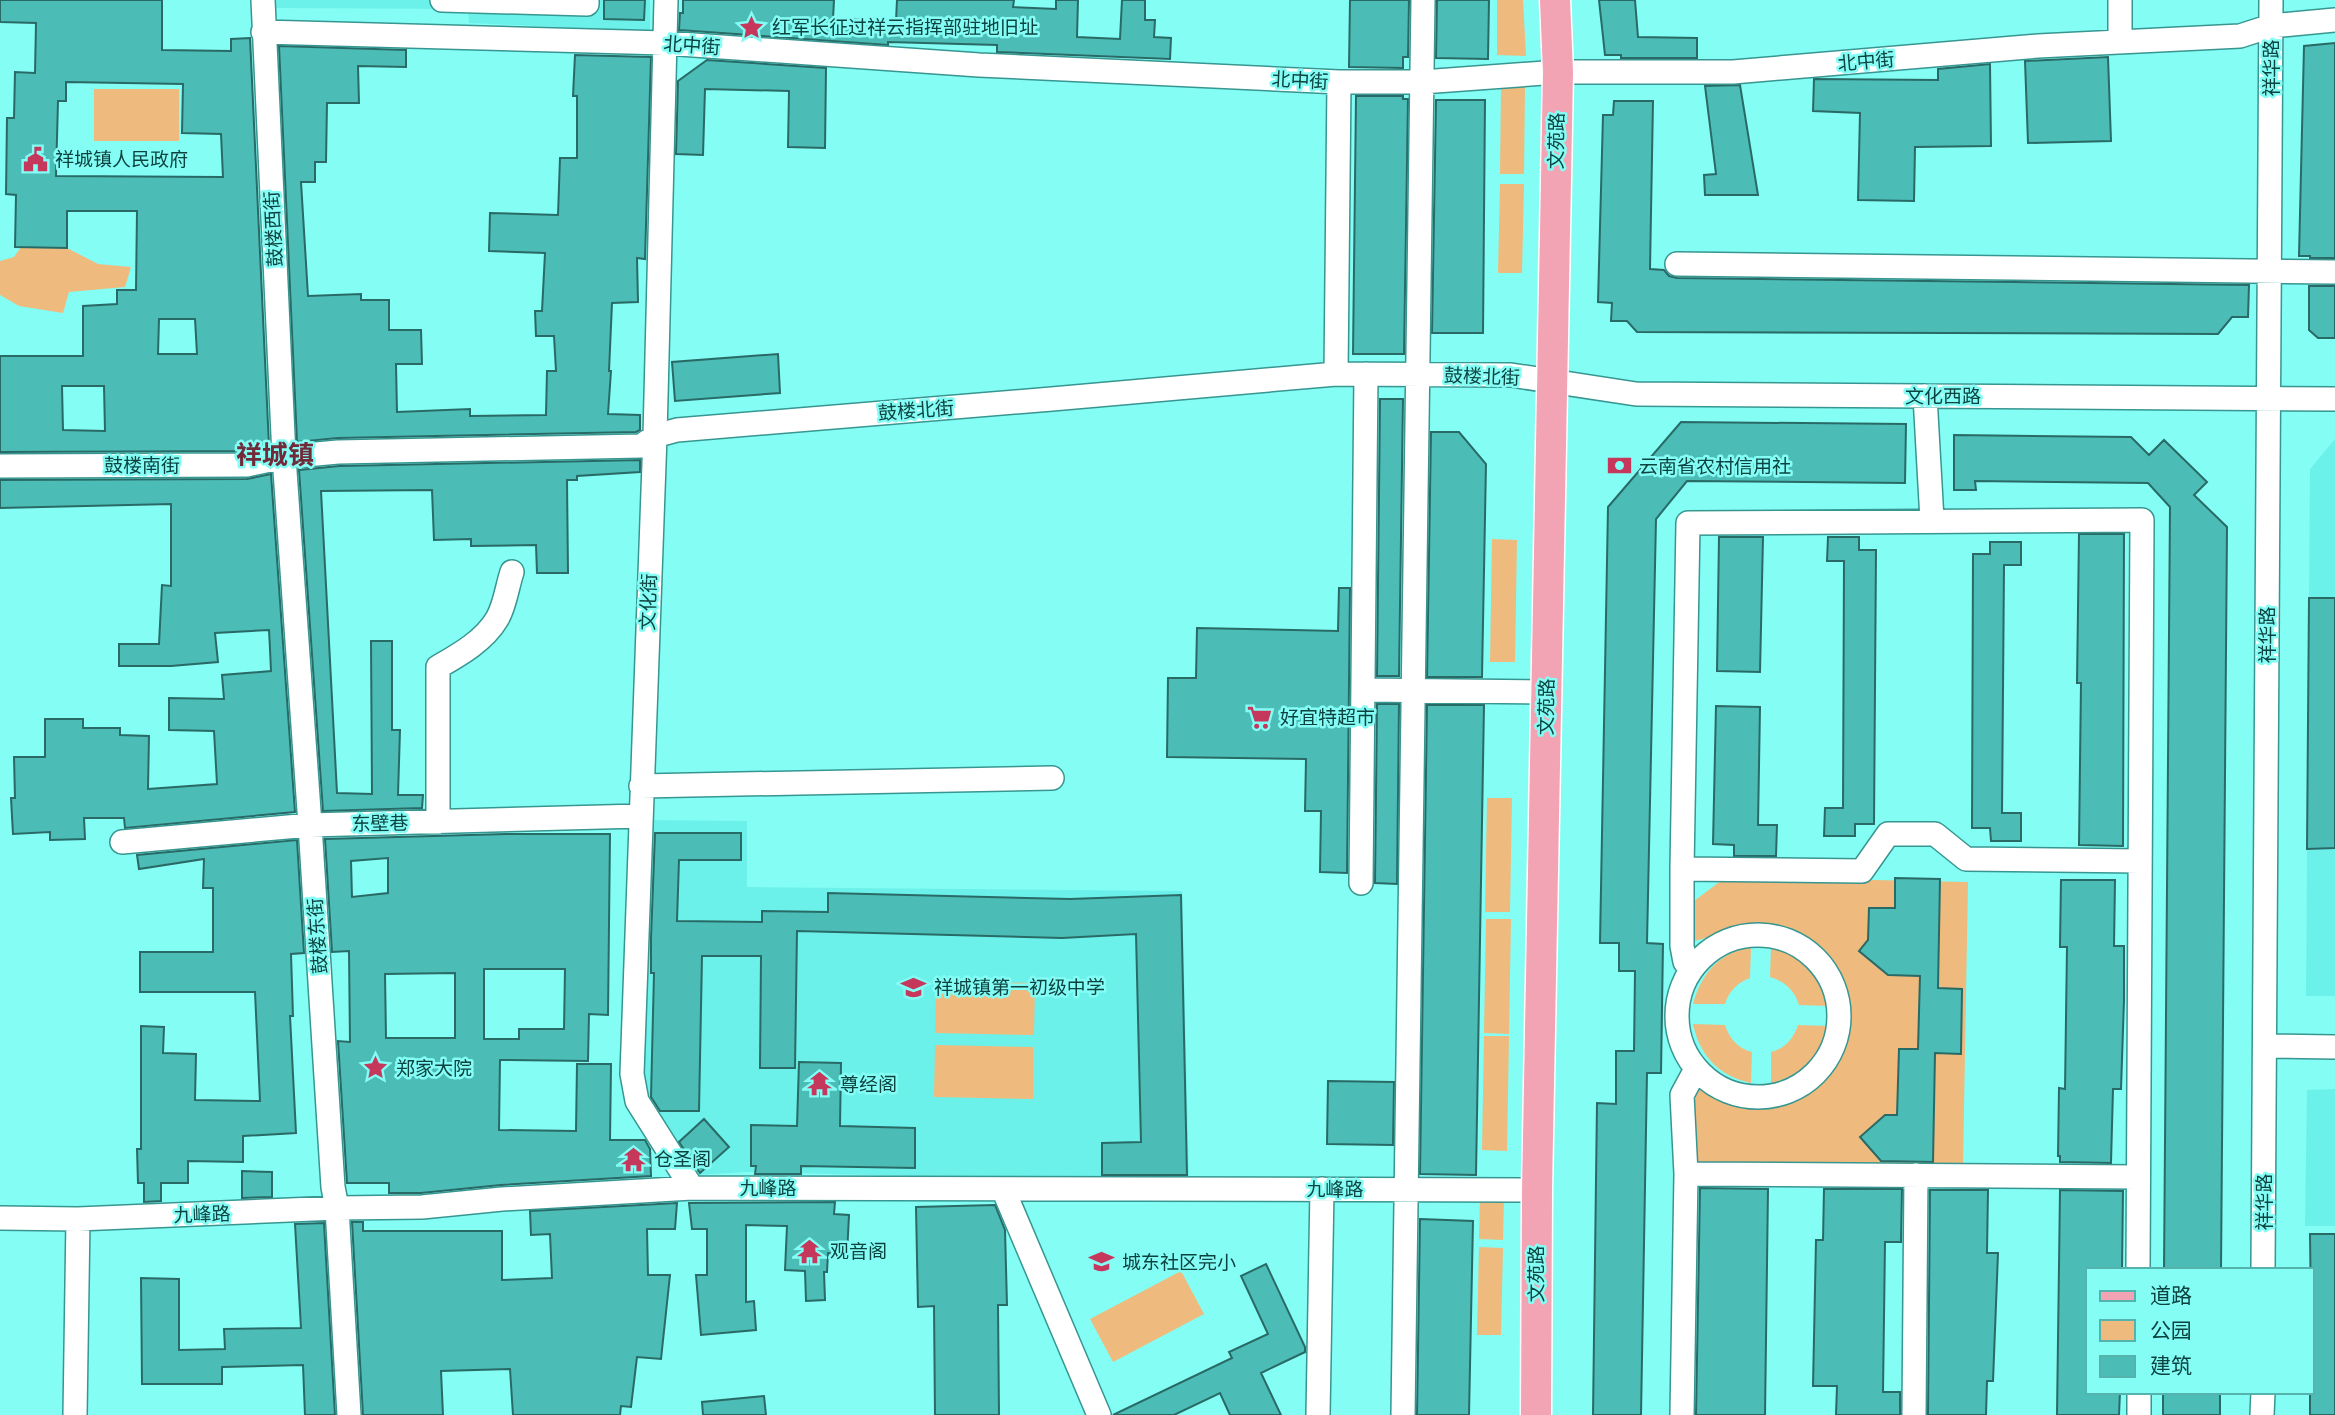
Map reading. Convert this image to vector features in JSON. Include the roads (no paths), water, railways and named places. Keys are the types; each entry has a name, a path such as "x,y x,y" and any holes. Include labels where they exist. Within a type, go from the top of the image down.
{"main road":[{"name":"文苑路","path":"1536,1415 1537,1190 1558,72 1555,0"}],"street":[{"name":"鼓楼西街","path":"263,0 284,457"},
{"path":"442,0 587,4 587,0"},
{"name":"文化街","path":"666,0 648,441 632,1074 637,1101 692,1188"},
{"path":"1403,1415 1423,0"},
{"path":"2120,0 2120,42"},
{"name":"祥华路","path":"2263,1268 2271,0"},
{"name":"北中街","path":"264,35 664,43 979,65 1339,82 1422,82 1558,72 1733,72 2038,46 2240,36 2271,26 2335,20"},
{"path":"1336,374 1339,82"},
{"path":"1677,264 2335,272"},
{"name":"鼓楼北街","path":"284,457 338,452 648,441 677,430 1336,374 1511,375 1552,382"},
{"path":"1361,883 1366,374"},
{"name":"文化西路","path":"1552,382 1636,394 2335,399"},
{"path":"1926,396 1932,520"},
{"name":"鼓楼南街","path":"0,466 247,465 284,457"},
{"name":"鼓楼东街","path":"284,457 349,1415"},
{"path":"1692,969 1685,962 1682,946 1688,523 2142,520 2138,1268"},
{"path":"438,822 438,667 482,637 498,618 512,572"},
{"path":"1363,690 1546,692"},
{"path":"641,786 1052,778"},
{"name":"东壁巷","path":"122,842 310,820 438,822 640,816"},
{"path":"1682,869 1862,871 1888,834 1935,834 1966,859 2140,861"},
{"path":"1762,934 1789,940 1812,954 1829,974 1839,1000 1839,1027 1831,1053 1816,1075 1794,1090 1768,1098 1741,1096 1716,1087 1696,1069 1682,1046 1677,1020 1680,993 1692,969 1711,949 1735,937 1762,934"},
{"path":"2265,1046 2335,1047"},
{"path":"1682,1415 1686,1174 1682,1095 1696,1069"},
{"path":"1686,1174 2138,1177"},
{"path":"1914,1415 1916,1175"},
{"name":"九峰路","path":"0,1218 78,1219 422,1207 502,1199 692,1188 1537,1190"},
{"path":"1003,1189 1099,1415"},
{"path":"1318,1415 1322,1189"},
{"path":"75,1415 78,1219"},
{"path":"2138,1394 2139,1415"},
{"path":"2262,1415 2263,1394"}],"place":[{"name":"红军长征过祥云指挥部驻地旧址","path":"752,27"},
{"name":"祥城镇人民政府","path":"35,159"},
{"name":"云南省农村信用社","path":"1619,466"},
{"name":"好宜特超市","path":"1260,717"},
{"name":"祥城镇第一初级中学","path":"914,987"},
{"name":"郑家大院","path":"376,1068"},
{"name":"尊经阁","path":"820,1084"},
{"name":"仓圣阁","path":"634,1159"},
{"name":"观音阁","path":"810,1251"},
{"name":"城东社区完小","path":"1102,1262"}],"district":[{"name":"祥城镇","path":"275,455"}]}
